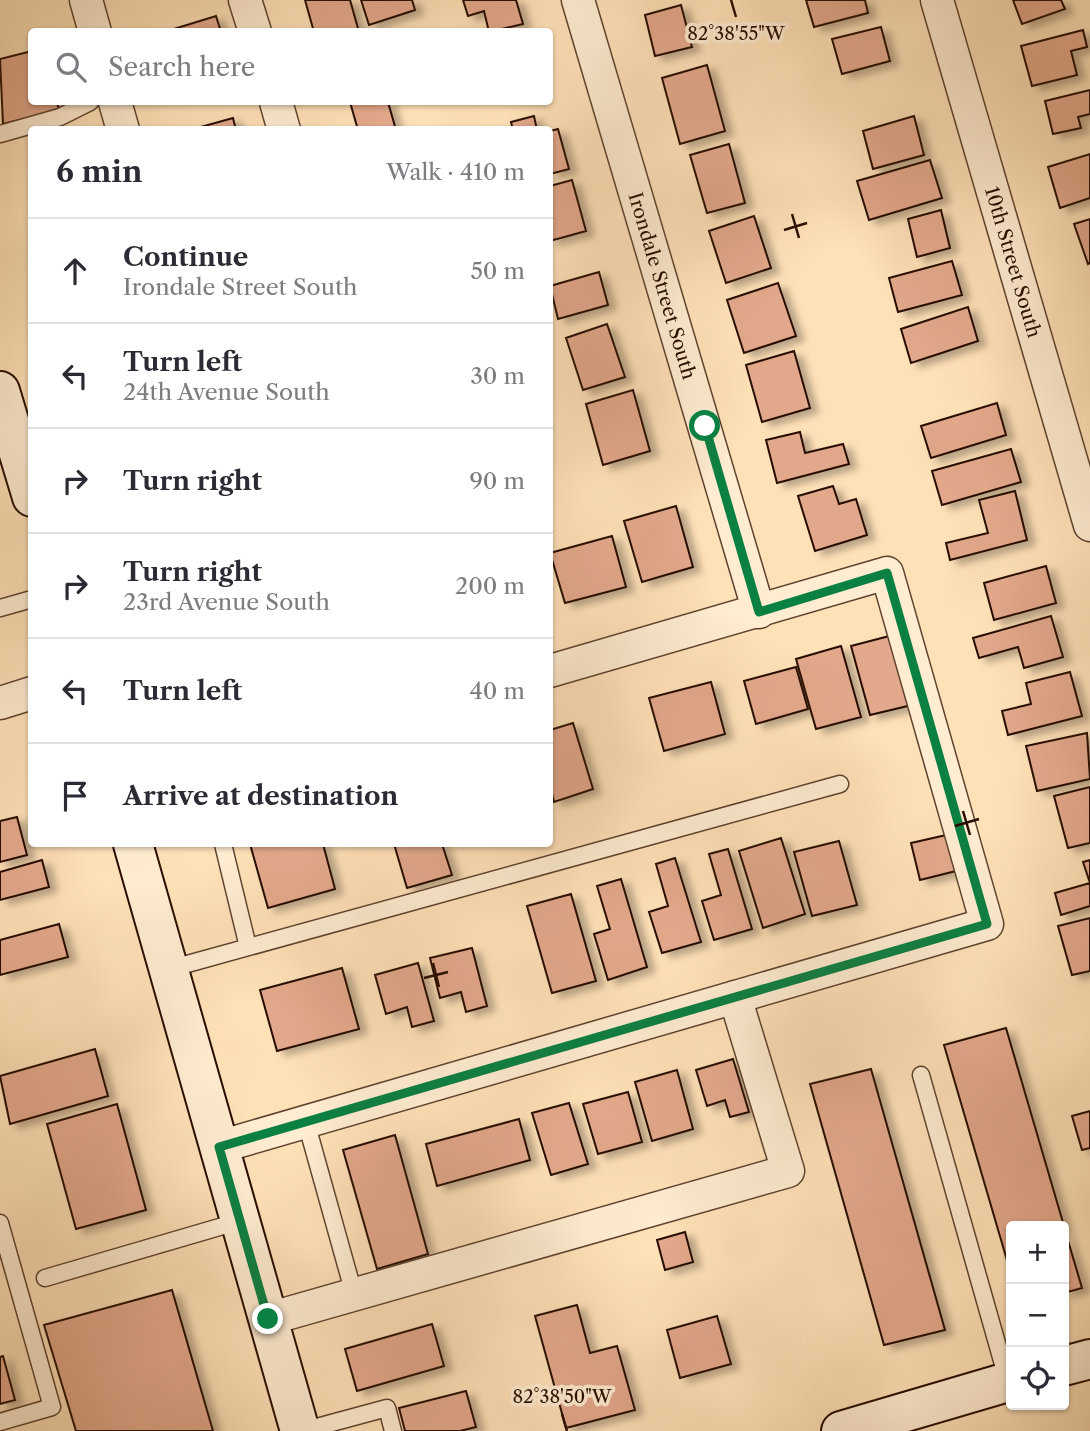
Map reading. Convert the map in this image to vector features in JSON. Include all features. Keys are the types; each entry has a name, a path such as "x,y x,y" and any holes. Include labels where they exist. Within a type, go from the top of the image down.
{"main road":[{"path":"0,391 28,483"},
{"path":"135,847 301,1431"},
{"path":"1069,1365 1090,1359"},
{"path":"841,1431 1006,1383"}],"street":[{"path":"86,0 94,28"},
{"path":"245,0 254,28"},
{"name":"Irondale Street South","path":"578,0 759,612"},
{"name":"10th Street South","path":"937,0 1090,525"},
{"path":"116,105 121,126"},
{"path":"277,105 283,126"},
{"path":"219,1147 987,924 887,573 553,670"},
{"path":"0,703 28,694"},
{"path":"268,1319 788,1171 735,998"}],"lane":[{"path":"28,126 60,117 84,105"},
{"path":"0,134 28,126"},
{"path":"0,608 28,600"},
{"path":"169,969 840,784"},
{"path":"224,847 248,947"},
{"path":"921,1075 1006,1368"},
{"path":"306,1122 354,1294"},
{"path":"45,1278 240,1221"},
{"path":"0,1223 52,1407 0,1422"},
{"path":"301,1431 356,1424 387,1408 393,1431"}],"building":[{"path":"305,0 350,0 358,28 313,28"},
{"path":"361,0 412,0 415,10 369,25"},
{"path":"463,0 516,0 523,24 488,28 484,11 468,16"},
{"path":"806,0 865,0 868,13 814,27"},
{"path":"1013,0 1061,0 1065,9 1022,24"},
{"path":"681,5 692,47 655,56 645,15"},
{"path":"216,16 220,28 177,28"},
{"path":"881,27 890,61 842,74 832,39"},
{"path":"1083,30 1087,47 1071,51 1077,75 1032,86 1021,46"},
{"path":"28,52 28,105 58,105 59,110 3,124 0,59"},
{"path":"707,65 725,131 680,144 662,78"},
{"path":"1090,90 1090,114 1078,117 1081,128 1053,134 1045,101"},
{"path":"351,105 389,105 395,126 357,126"},
{"path":"534,116 536,126 512,126 511,122"},
{"path":"914,116 924,155 873,169 863,131"},
{"path":"233,118 235,126 204,126"},
{"path":"558,129 569,169 553,173 553,130"},
{"path":"729,144 745,203 707,213 690,155"},
{"path":"1090,154 1090,198 1060,208 1048,167"},
{"path":"930,160 942,198 869,220 857,181"},
{"path":"572,180 586,231 553,240 553,185"},
{"path":"941,210 950,248 917,257 908,219"},
{"path":"754,216 771,268 726,283 709,231"},
{"path":"1090,219 1090,263 1088,264 1074,224"},
{"path":"952,261 962,295 898,312 889,278"},
{"path":"599,272 608,305 558,319 553,285"},
{"path":"778,283 796,336 744,353 727,300"},
{"path":"968,307 978,341 911,363 901,329"},
{"path":"607,324 625,377 583,390 566,338"},
{"path":"794,351 810,408 762,422 746,365"},
{"path":"633,390 650,451 603,465 586,404"},
{"path":"997,403 1006,435 931,458 921,426"},
{"path":"800,432 805,453 843,444 849,464 777,483 766,440"},
{"path":"1011,449 1021,482 942,505 932,471"},
{"path":"833,486 839,504 856,499 867,535 815,551 798,496"},
{"path":"1015,491 1027,540 950,560 946,543 988,533 979,500"},
{"path":"676,506 693,567 642,582 624,521"},
{"path":"612,536 626,587 565,603 553,563 553,552"},
{"path":"1046,566 1056,603 994,620 984,583"},
{"path":"1051,616 1063,657 1024,668 1018,647 979,658 973,638"},
{"path":"897,634 916,704 870,715 851,646"},
{"path":"841,646 861,717 816,729 796,659"},
{"path":"796,667 808,709 756,724 744,681"},
{"path":"1070,672 1082,716 1008,735 1002,711 1031,704 1026,683"},
{"path":"711,682 725,734 664,751 649,698"},
{"path":"573,723 593,789 554,802 553,798 553,729"},
{"path":"1087,733 1090,779 1037,791 1026,746"},
{"path":"1090,787 1090,843 1068,848 1054,796"},
{"path":"17,817 27,855 0,862 0,821"},
{"path":"955,833 964,869 920,880 911,843"},
{"path":"781,838 805,914 763,928 739,851"},
{"path":"839,841 857,905 812,916 794,852"},
{"path":"251,847 324,847 335,889 268,908"},
{"path":"395,847 443,847 452,875 407,888"},
{"path":"728,849 752,929 714,940 702,901 721,895 709,854"},
{"path":"675,858 701,942 662,953 649,912 668,906 656,864"},
{"path":"42,860 49,887 0,900 0,872"},
{"path":"1090,860 1090,883 1083,862"},
{"path":"621,879 647,967 608,980 594,934 610,929 597,886"},
{"path":"1090,883 1090,906 1061,915 1055,893"},
{"path":"571,894 596,981 552,993 527,906"},
{"path":"1090,918 1090,971 1072,975 1058,926"},
{"path":"59,924 68,957 0,975 0,940"},
{"path":"472,948 487,1006 466,1012 461,992 440,998 430,958"},
{"path":"418,963 434,1021 412,1027 407,1007 386,1014 375,975"},
{"path":"342,968 359,1029 277,1051 260,990"},
{"path":"1006,1028 1063,1221 1006,1221 1006,1257 944,1045"},
{"path":"95,1049 108,1096 10,1124 0,1076"},
{"path":"733,1059 749,1112 730,1117 725,1100 707,1106 696,1070"},
{"path":"871,1069 945,1330 884,1345 810,1084"},
{"path":"677,1070 693,1129 652,1141 635,1082"},
{"path":"628,1092 642,1142 598,1154 583,1104"},
{"path":"569,1103 588,1164 551,1175 532,1113"},
{"path":"117,1104 146,1210 76,1229 47,1124"},
{"path":"1090,1111 1090,1148 1082,1150 1072,1116"},
{"path":"519,1119 530,1160 437,1186 426,1144"},
{"path":"395,1135 428,1254 377,1269 343,1150"},
{"path":"685,1232 693,1262 665,1270 657,1240"},
{"path":"1069,1244 1082,1288 1069,1292"},
{"path":"172,1290 213,1431 76,1431 44,1325"},
{"path":"577,1305 590,1353 617,1346 635,1410 566,1428 535,1316"},
{"path":"717,1316 731,1364 680,1378 667,1330"},
{"path":"432,1324 444,1366 357,1391 345,1349"},
{"path":"3,1356 15,1400 0,1404 0,1357"},
{"path":"466,1391 476,1427 460,1431 405,1431 399,1408"}],"route":[{"path":"268,1319 219,1147 987,924 887,573 759,612 705,426"}]}
